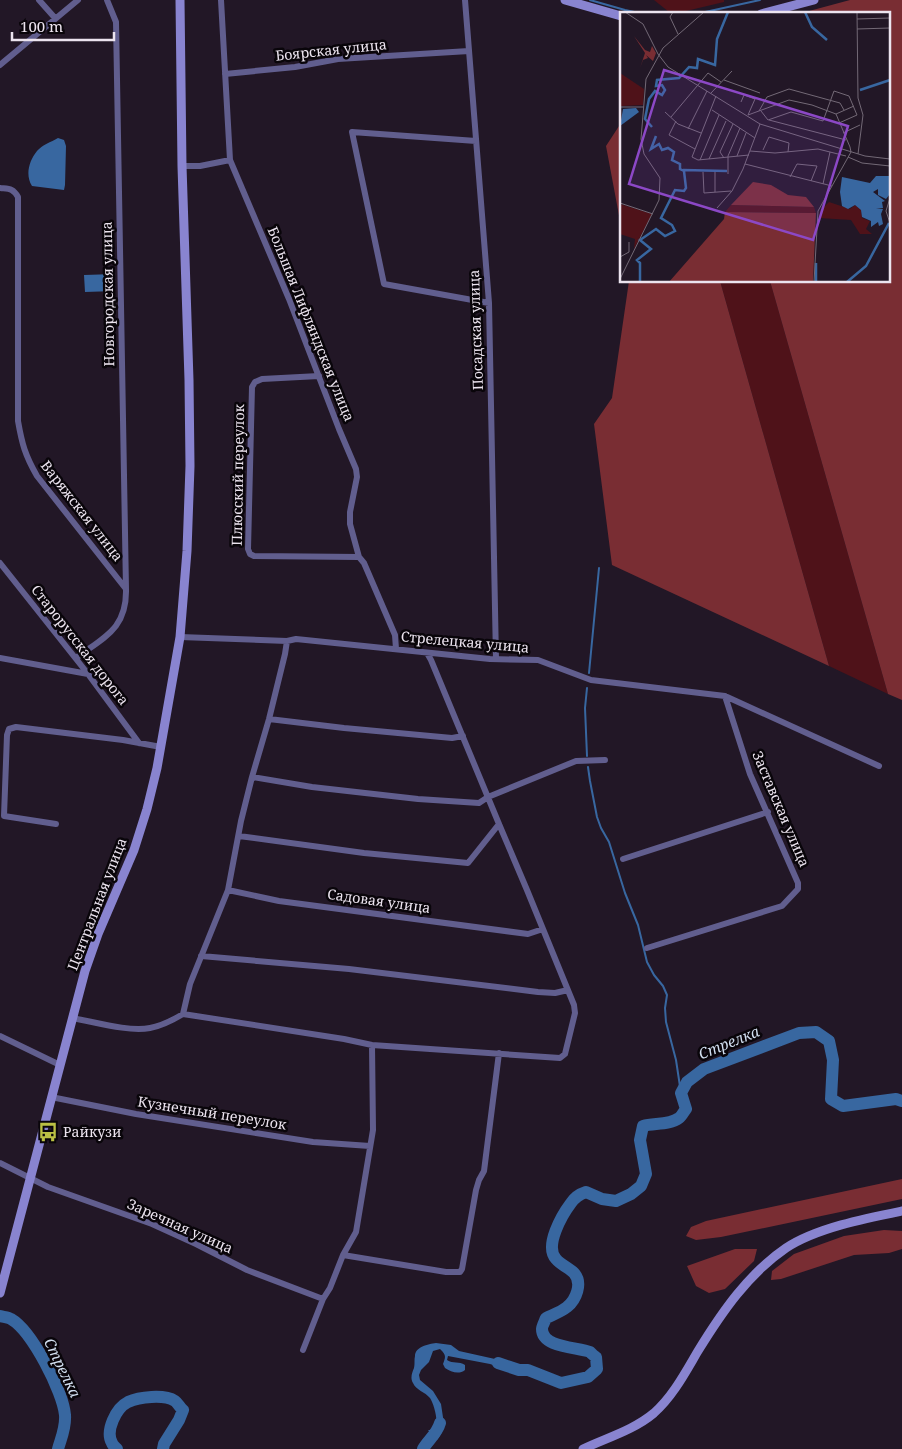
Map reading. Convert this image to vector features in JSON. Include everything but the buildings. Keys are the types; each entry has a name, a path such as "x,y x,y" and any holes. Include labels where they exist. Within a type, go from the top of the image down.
{"main road":[{"name":"Центральная улица","path":"0,1293 85,971 98,934 134,850 147,809 180,637 187,550 190,466 182,166 180,0"},
{"path":"565,0 620,16"},
{"path":"769,12 814,0"},
{"path":"583,1449 638,1424 654,1413 672,1394 742,1286 765,1263 788,1246 818,1233 859,1220 902,1211"}],"street":[{"path":"39,0 55,18"},
{"path":"0,65 78,0"},
{"name":"Новгородская улица","path":"107,0 116,22 126,589"},
{"name":"Большая Лифляндская улица","path":"221,0 230,160 289,299 356,469 357,477 350,512 350,524 359,557 364,563 395,635 396,649"},
{"name":"Посадская улица","path":"465,0 489,303 496,659"},
{"name":"Боярская улица","path":"226,74 338,59 469,51"},
{"path":"476,141 352,132 384,284 489,303"},
{"path":"182,166 200,166 230,160"},
{"name":"Варяжская улица","path":"0,188 11,189 18,197 18,421 22,445 27,460 37,476 126,589"},
{"name":"Плюсский переулок","path":"319,376 262,379 254,382 252,387 248,548 250,554 254,556 359,557"},
{"name":"Старорусская дорога","path":"0,563 76,658 139,743"},
{"path":"76,658 111,632 117,624 124,613 126,589"},
{"name":"Стрелецкая улица","path":"180,637 287,641 296,638 496,659 538,660 591,680 725,696 879,766"},
{"path":"183,1014 190,984 228,890 252,777 286,654 287,641"},
{"path":"72,1018 134,1029 151,1028 183,1014 372,1045 560,1058 565,1054 575,1013 568,990 427,652"},
{"path":"0,658 88,674"},
{"name":"Заставская улица","path":"647,948 782,906 798,889 798,883 750,774 725,696"},
{"path":"269,719 452,738 463,736"},
{"path":"56,824 4,816 6,734 9,729 16,727 123,740 160,747"},
{"path":"252,777 312,787 418,799 479,803 488,797 576,761 605,760"},
{"path":"624,859 768,812"},
{"path":"239,836 468,863 498,824"},
{"name":"Садовая улица","path":"228,890 280,901 528,934 543,929"},
{"path":"201,956 349,969 538,992 556,993 568,990"},
{"path":"0,1036 60,1065"},
{"path":"303,1350 322,1300 330,1288 344,1253 356,1232 373,1130 372,1045"},
{"path":"344,1253 446,1272 460,1272 478,1180 484,1171 499,1053"},
{"name":"Кузнечный переулок","path":"51,1097 136,1114 303,1140 370,1146"},
{"name":"Заречная улица","path":"0,1163 48,1186 152,1224 247,1270 322,1300"}],"shaded area":[{"path":"654,0 724,0 724,2 686,11 669,12"},
{"path":"850,0 902,0 902,700 888,694 770,282 890,282 890,12 805,12"},
{"path":"620,125 620,221 606,146"},
{"path":"629,282 720,282 829,666 612,565 594,424 612,398"},
{"path":"720,282 770,282 888,694 829,666"},
{"path":"902,1179 902,1199 721,1237 696,1240 686,1236 691,1227 706,1221"},
{"path":"884,1230 902,1231 902,1249 889,1253 854,1255 781,1279 771,1280 772,1271 794,1254 844,1236"},
{"path":"735,1249 757,1249 754,1261 725,1289 709,1293 696,1286 687,1266"}],"water":[{"path":"58,138 64,140 66,146 64,190 32,186 28,173 34,155 44,145"},
{"path":"115,274 115,291 85,292 84,275"},
{"path":"436,1343 451,1345 459,1351 515,1365 514,1372 490,1364 448,1356 447,1360 465,1365 465,1370 455,1372 445,1368 443,1364 445,1356 440,1349 433,1351 429,1362 419,1375 420,1380 433,1391 441,1404 444,1424 437,1440 428,1430 433,1430 436,1425 433,1404 428,1396 414,1385 411,1377 417,1350 426,1345"}],"waterway":[{"path":"590,0 634,12"},
{"path":"705,12 760,0"},
{"path":"589,673 599,568"},
{"path":"587,688 585,708 587,756"},
{"path":"588,767 597,817 609,842 625,893 638,925 647,962 667,995 665,1008 666,1022 676,1060 681,1093"},
{"name":"Стрелка","path":"498,1363 519,1370 528,1370 561,1383 588,1377 597,1369 596,1357 590,1352 562,1346 548,1340 544,1335 542,1328 546,1318 567,1307 576,1296 578,1286 577,1277 574,1273 556,1259 553,1253 553,1239 563,1215 576,1197 586,1192 602,1199 616,1201 631,1194 641,1186 646,1174 640,1140 643,1126 671,1122 680,1117 686,1109 681,1093 687,1082 704,1069 799,1033 816,1032 829,1041 833,1060 831,1099 843,1106 896,1099 902,1101"},
{"name":"Стрелка","path":"0,1316 11,1319 28,1336 53,1378 65,1415 64,1429 58,1449"},
{"name":"Стрелка","path":"117,1449 112,1444 110,1432 113,1420 119,1409 133,1400 158,1397 175,1401 183,1410 163,1449"},
{"name":"Стрелка","path":"423,1449 440,1423"}],"place":[{"name":"Райкузи","path":"48,1132"}]}
